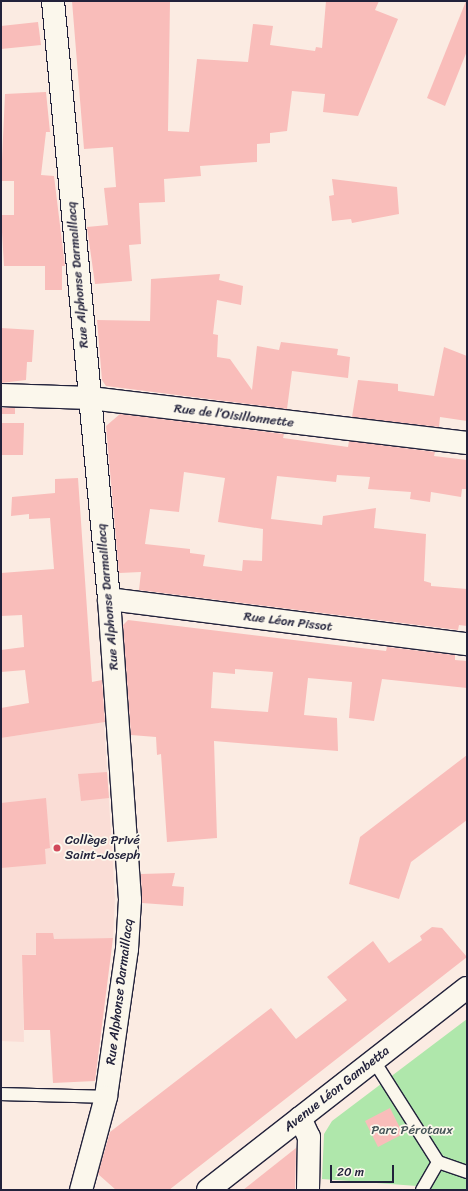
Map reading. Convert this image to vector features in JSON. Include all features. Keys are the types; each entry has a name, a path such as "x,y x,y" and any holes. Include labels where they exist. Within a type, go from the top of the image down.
{"street":[{"name":"Rue Alphonse Darmaillacq","path":"53,1 109,599 130,900 127,949 106,1097 81,1190"},
{"name":"Rue de l’Oisillonnette","path":"1,395 90,398 467,443"},
{"name":"Rue Léon Pissot","path":"109,599 467,644"},
{"name":"Avenue Léon Gambetta","path":"208,1190 467,988"},
{"path":"300,1118 309,1137 308,1190"}],"lane":[{"path":"374,1061 438,1162 467,1172"},
{"path":"1,1094 106,1097"},
{"path":"422,1190 438,1162"}],"shaded area":[{"name":"Collège Privé Saint-Joseph","path":"104,722 115,898 113,938 65,939 66,954 22,955 24,1042 1,1041 1,738"}],"green space":[{"name":"Parc Pérotaux","path":"467,1019 467,1190 419,1190 417,1186 322,1179 324,1134 332,1121"}],"building":[{"path":"72,1 170,1 168,131 189,132 197,59 248,62 253,24 273,26 270,45 315,51 316,47 322,48 326,1 379,1 375,10 398,19 358,116 323,112 325,94 292,91 287,131 270,133 270,143 257,144 257,162 200,166 201,176 164,179 165,202 139,203 141,244 129,245 132,281 95,284 87,227 108,225 104,188 116,187 113,147 84,149"},
{"path":"466,1 467,51 445,106 427,98"},
{"path":"38,22 41,45 1,49 1,26"},
{"path":"46,92 50,132 46,132 41,175 54,176 65,266 62,266 62,290 45,290 45,266 4,266 1,215 14,215 14,181 1,181 5,94"},
{"path":"332,179 397,187 399,214 352,223 351,219 332,221 329,196 334,195"},
{"path":"220,274 219,280 243,286 241,305 217,300 213,334 218,335 217,357 230,359 252,390 257,346 279,350 281,342 338,349 337,355 350,357 348,378 292,371 287,409 106,386 102,380 97,320 150,321 151,279"},
{"path":"1,328 34,330 32,362 27,362 26,380 1,383"},
{"path":"444,347 467,356 467,421 440,417 439,427 352,417 358,380 398,384 398,391 434,396"},
{"path":"1,408 15,408 15,414 1,414"},
{"path":"120,414 284,434 283,438 348,447 349,441 435,452 434,456 467,460 467,489 462,489 461,497 431,492 430,502 410,499 411,492 368,489 370,477 337,475 336,482 277,476 271,519 322,525 323,516 376,508 374,528 426,534 424,581 431,583 431,586 467,589 467,626 459,625 458,630 139,590 141,572 119,573 106,426","holes":["184,472 225,478 218,522 263,529 262,561 243,560 242,571 203,566 205,555 190,553 190,549 145,544 150,509 179,512"]},
{"path":"1,423 24,423 23,455 1,455"},
{"path":"78,478 92,682 102,680 105,722 1,738 1,708 29,703 25,670 1,672 1,650 24,647 22,615 1,616 1,573 54,569 50,518 29,519 29,514 11,516 12,497 55,493 55,479"},
{"path":"128,620 386,651 387,647 455,655 455,660 467,661 467,688 382,679 374,721 349,718 352,682 308,678 304,715 337,718 338,751 214,741 217,838 167,842 161,754 157,755 156,737 131,735 123,625","holes":["235,669 273,672 268,712 211,708 213,672 235,674"]},
{"path":"467,755 467,820 411,862 399,899 349,884 360,837"},
{"path":"107,772 109,798 81,801 78,774"},
{"path":"46,798 50,848 45,849 46,864 1,868 1,803"},
{"path":"175,873 172,886 184,887 183,906 142,903 141,874"},
{"path":"432,927 442,928 467,957 169,1190 116,1190 98,1174 110,1132 271,1008 296,1039 347,1000 327,977 373,941 389,963 422,940 420,936"},
{"path":"36,933 53,933 54,939 113,938 95,1081 53,1083 50,1030 24,1030 22,955 36,955"},
{"path":"390,1108 403,1134 378,1147 365,1121"},
{"path":"296,1148 295,1190 243,1190"}],"place":[{"name":"Collège Privé Saint-Joseph","path":"57,848"}]}
